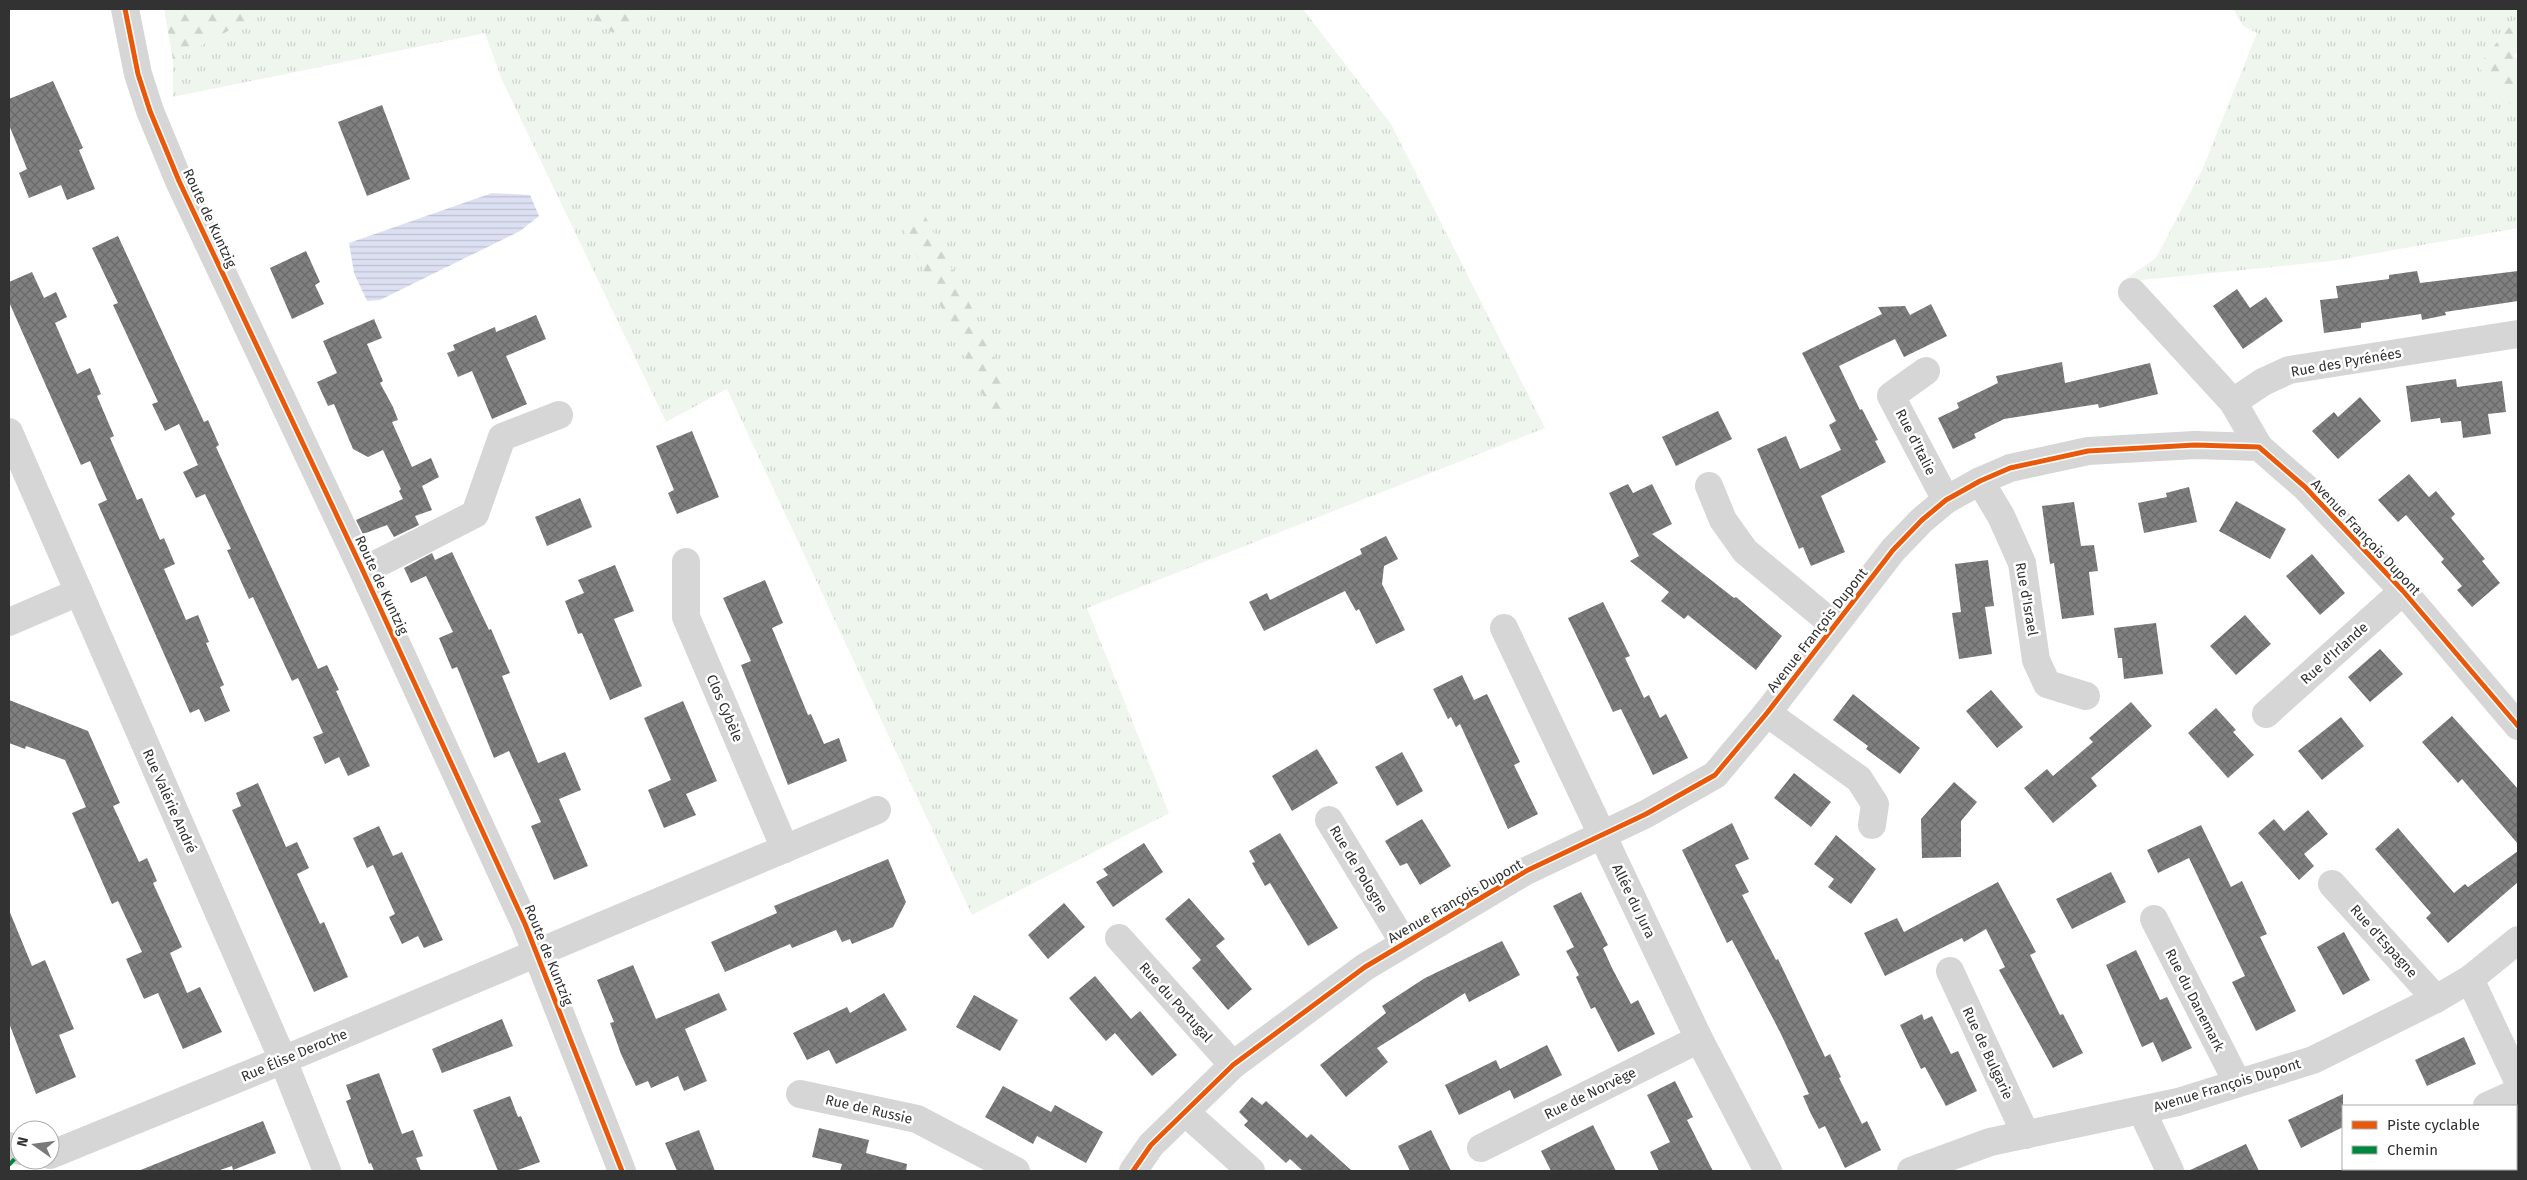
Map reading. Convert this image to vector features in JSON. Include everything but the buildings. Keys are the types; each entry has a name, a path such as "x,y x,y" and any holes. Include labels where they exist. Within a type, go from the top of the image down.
{"street":[{"name":"Route de Kuntzig","path":"125,9 138,74 150,111 179,181 363,571 537,954 622,1171"},
{"path":"2132,292 2232,402 2259,447"},
{"path":"2518,334 2518,339"},
{"name":"Rue des Pyrénées","path":"2232,402 2263,382 2289,370 2518,334"},
{"name":"Rue d'Italie","path":"1926,371 1892,396 1946,500"},
{"path":"363,571 475,514 502,437 559,415"},
{"name":"Rue Valérie André","path":"9,432 283,1060 327,1171"},
{"name":"Avenue François Dupont","path":"1133,1171 1151,1145 1233,1065 1365,967 1526,871 1602,836 1716,775 1767,713 1893,550 1922,520 1946,500 1980,480 2010,468 2088,451 2196,445 2259,447 2305,487 2403,591 2518,726"},
{"name":"Rue d'Israel","path":"1980,480 2001,516 2022,563 2036,660 2047,684 2086,696"},
{"path":"1709,486 1723,520 1745,551 1834,625"},
{"name":"Clos Cybèle","path":"686,562 686,617 785,849"},
{"name":"Rue d'Irlande","path":"2266,714 2403,591"},
{"path":"9,622 79,592"},
{"name":"Allée du Jura","path":"1504,628 1699,1039 1768,1171"},
{"path":"1767,713 1859,779 1875,804 1872,824"},
{"path":"537,954 877,810"},
{"name":"Rue de Pologne","path":"1329,820 1404,943"},
{"name":"Rue d'Espagne","path":"2332,884 2436,999"},
{"name":"Rue du Danemark","path":"2154,919 2237,1082"},
{"name":"Rue du Portugal","path":"1119,938 1233,1065"},
{"name":"Avenue François Dupont","path":"1911,1171 1990,1142 2178,1102 2237,1082 2313,1060 2436,999 2470,979 2518,940"},
{"name":"Rue Élise Deroche","path":"60,1151 537,954"},
{"name":"Rue de Bulgarie","path":"1950,971 2026,1135"},
{"path":"2470,979 2518,1081"},
{"name":"Rue de Norvège","path":"1481,1148 1699,1039"},
{"path":"2489,1105 2518,1092"},
{"name":"Rue de Russie","path":"800,1094 917,1119 1016,1171"},
{"path":"2142,1111 2170,1171"},
{"path":"1185,1112 1251,1171"}],"green space":[{"path":"164,9 259,9 262,13 173,60"},
{"path":"259,9 578,9 613,33 659,9 1303,9 1391,124 1545,428 1087,608 1169,813 972,915 727,389 666,422 502,80 485,33 173,97 173,60 262,13"},
{"path":"578,9 659,9 613,33"},
{"path":"2233,9 2518,9 2518,16 2478,66 2518,113 2518,228 2332,261 2121,282 2156,258 2202,170 2257,33 2243,26"},
{"path":"2518,16 2518,52 2514,55 2518,60 2518,113 2478,66"},
{"path":"923,212 968,300 1006,383 1006,419 996,422 901,223"}],"water":[{"path":"492,193 530,195 539,216 520,231 380,300 367,301 354,273 349,243"}],"cycle path":[{"path":"125,9 138,74 150,111 179,181 363,571 525,924 622,1171"},
{"path":"1133,1171 1151,1145 1233,1065 1365,967 1526,871 1646,814 1715,775 1767,713 1893,550 1922,520 1946,500 1980,481 2010,468 2088,451 2195,445 2259,447 2305,487 2403,591 2518,726"}]}
